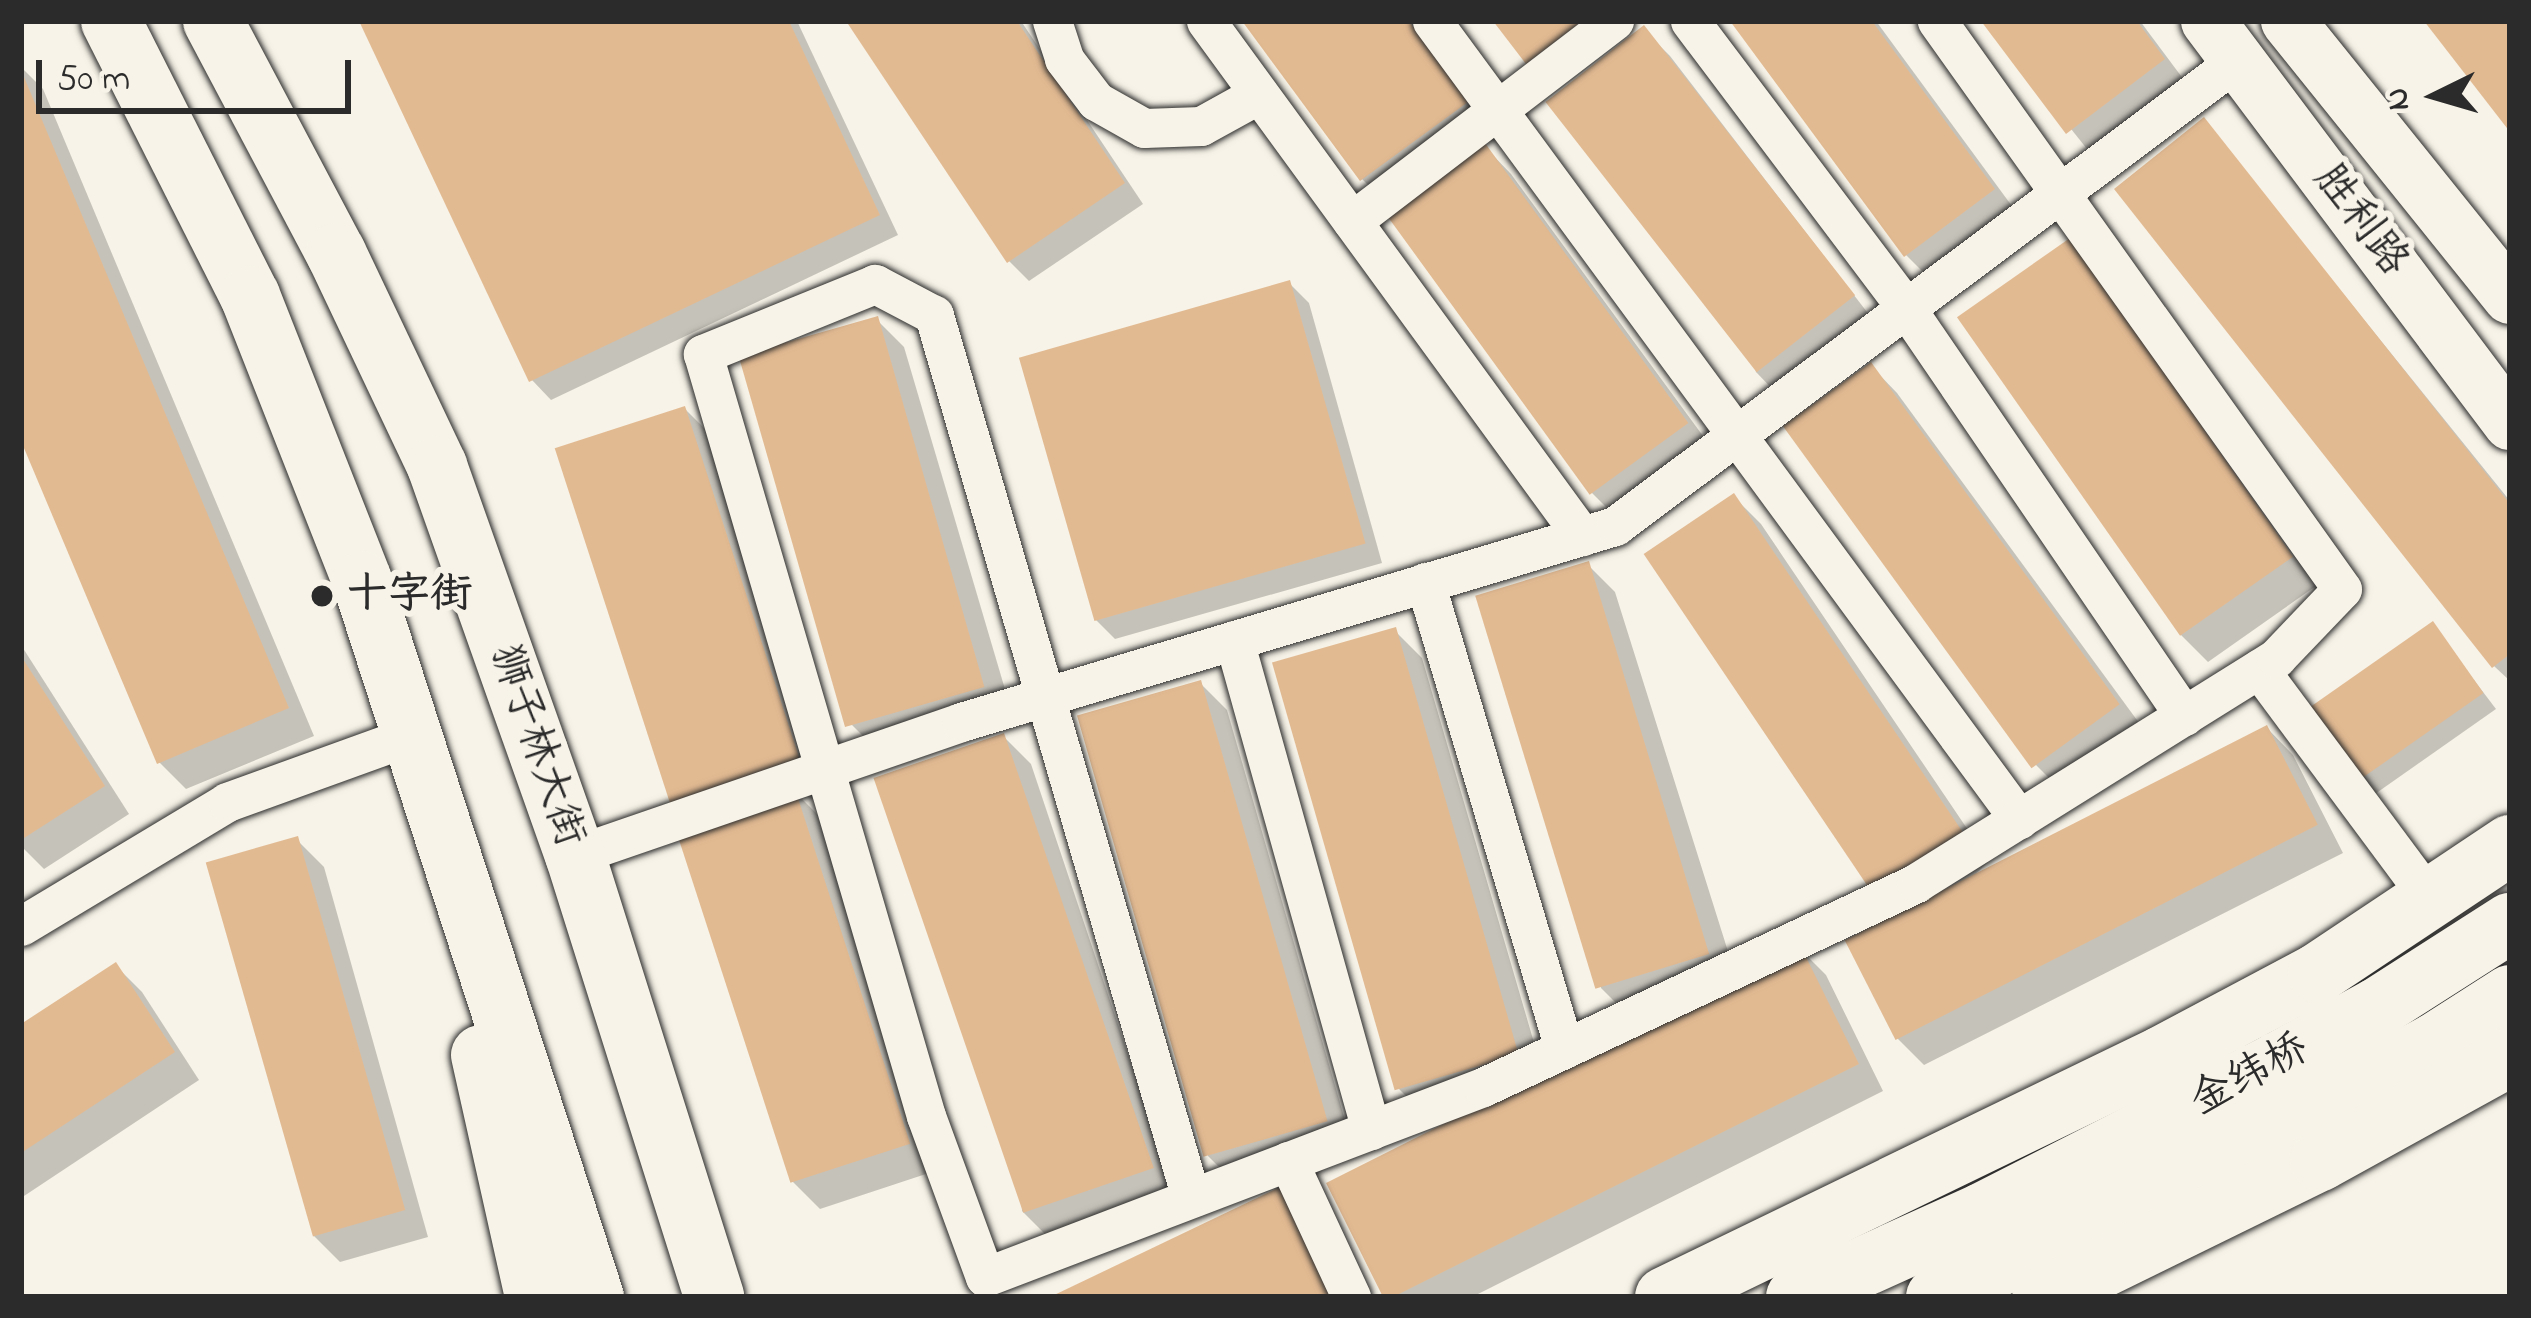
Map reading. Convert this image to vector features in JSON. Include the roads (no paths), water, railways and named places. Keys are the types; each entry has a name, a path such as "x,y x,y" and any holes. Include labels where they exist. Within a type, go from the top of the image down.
{"main road":[{"path":"110,21 250,296 362,581 594,1297"},
{"name":"狮子林大街","path":"213,21 336,253 437,466 575,855 714,1297"},
{"name":"胜利路","path":"2288,21 2510,297"},
{"name":"胜利路","path":"2223,40 2510,422"},
{"path":"1665,1297 2162,1056 2318,973 2510,844"},
{"path":"454,865 478,1044 535,1297"},
{"name":"金纬桥","path":"2009,1258 2357,1019 2510,923"},
{"name":"金纬桥","path":"2009,1258 2232,1152 2510,995"},
{"path":"1796,1297 2009,1258 2281,1181 2510,1056"},
{"path":"1936,1297 2009,1258"}],"street":[{"path":"1052,21 1064,58 1096,101 1144,128 1201,126 1259,94"},
{"path":"1206,21 1582,536"},
{"path":"1432,21 2019,818"},
{"path":"1352,221 1614,21"},
{"path":"1690,21 1906,308 2184,716"},
{"path":"1191,1198 934,315 875,284 703,354 926,1116 986,1277 1371,1130 1564,1049 1916,883 2260,669 2342,589 2063,190 1937,21"},
{"path":"575,855 1044,698 1615,526 2063,190 2223,40"},
{"path":"1425,582 1564,1049"},
{"path":"1234,640 1371,1130"},
{"path":"2260,669 2431,901"},
{"path":"21,926 227,802 412,735"},
{"path":"1288,1162 1352,1297"}],"place":[{"name":"十字街","path":"322,596"}]}
